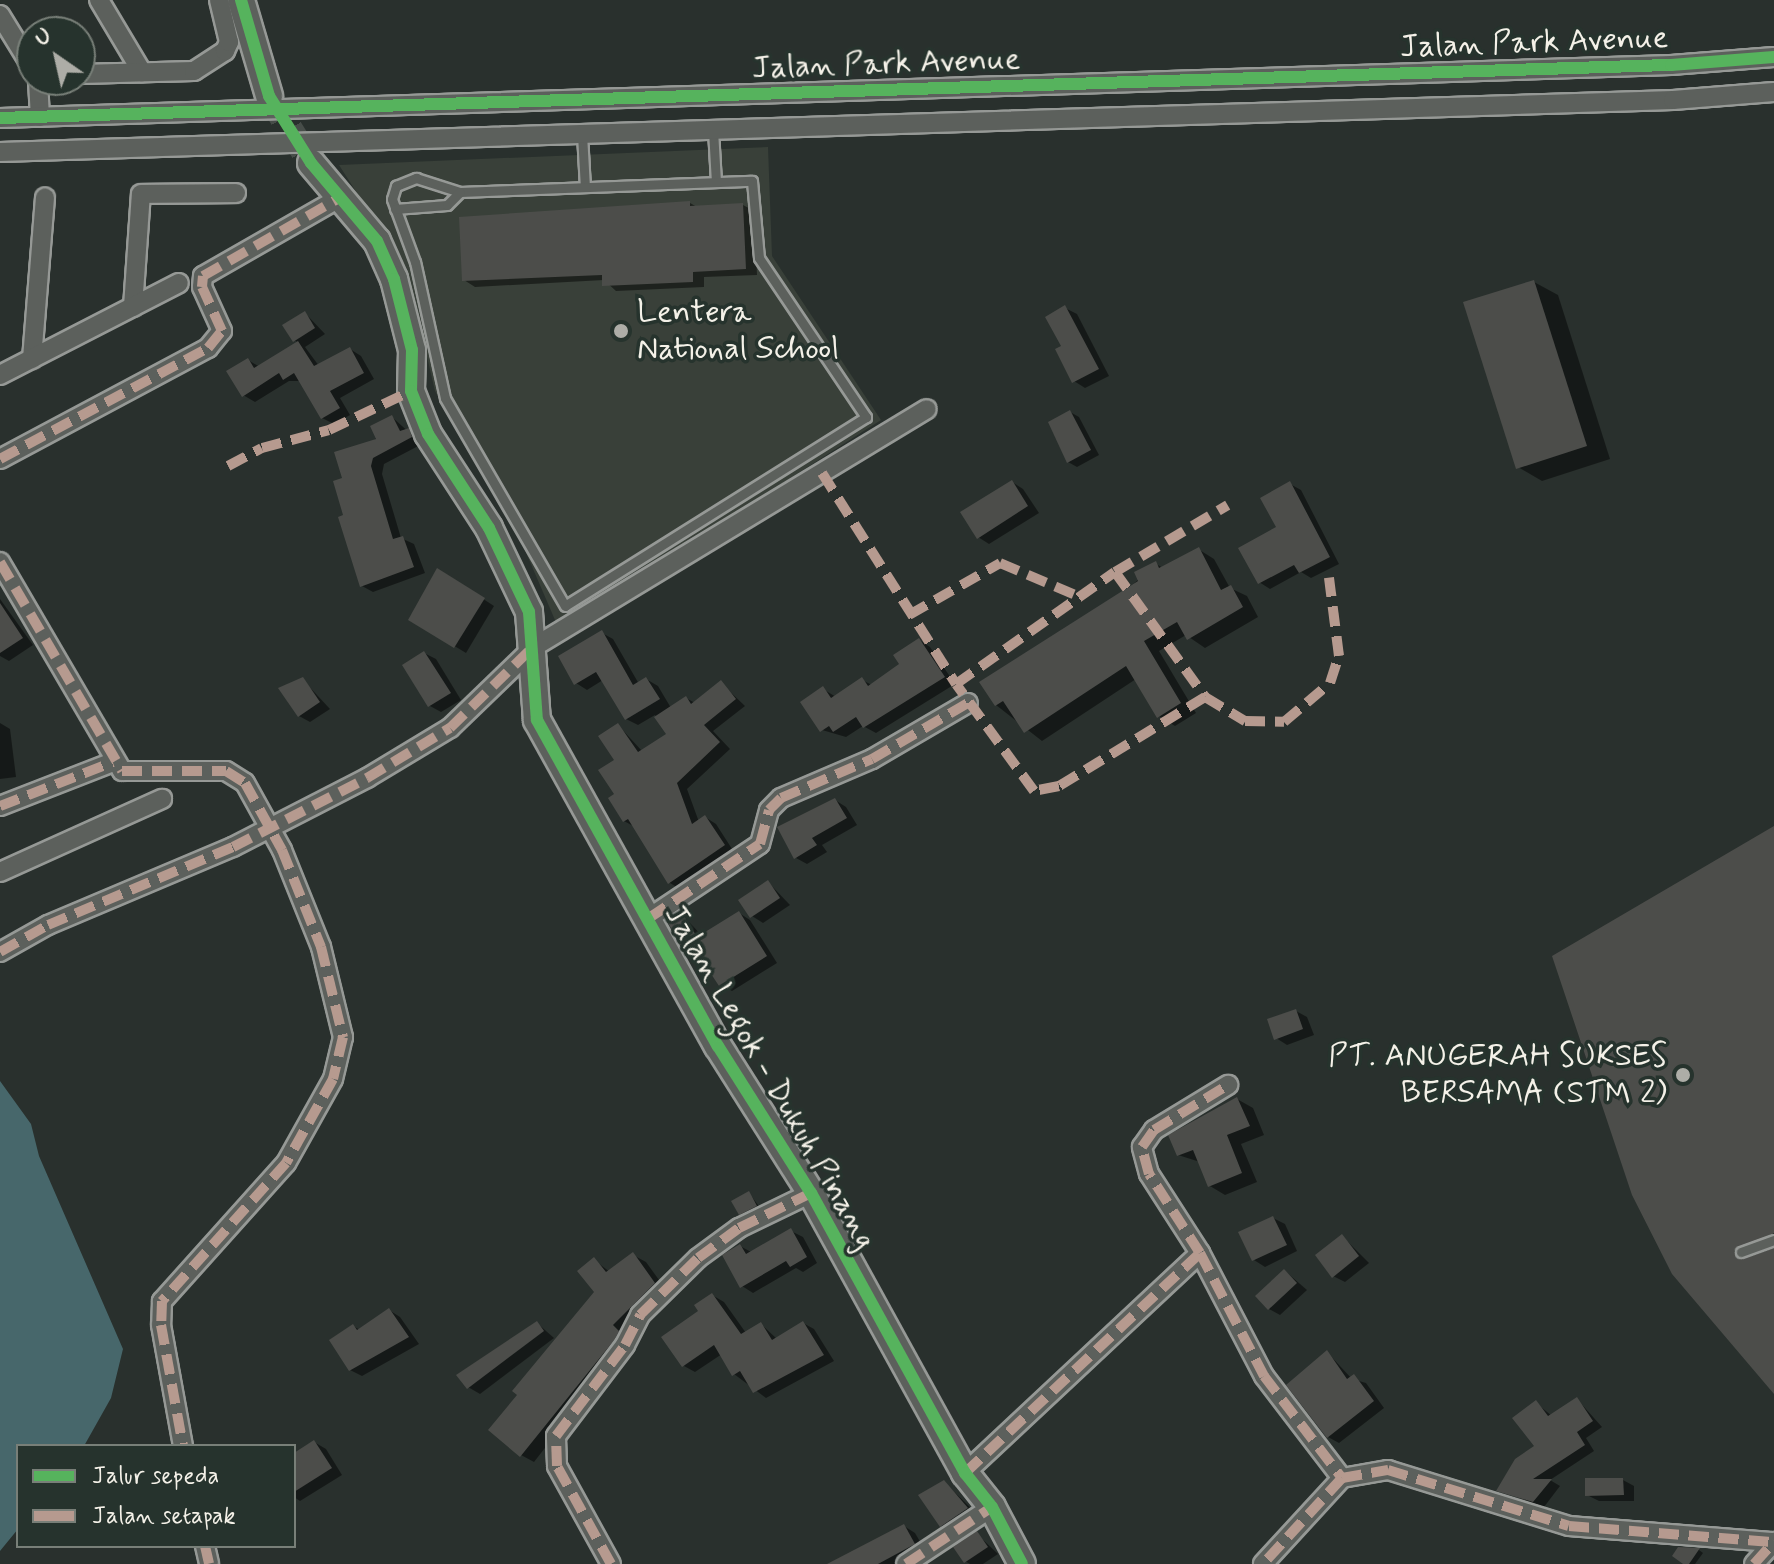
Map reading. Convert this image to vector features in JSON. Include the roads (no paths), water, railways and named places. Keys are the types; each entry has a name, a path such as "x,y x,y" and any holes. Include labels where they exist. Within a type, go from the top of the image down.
{"street":[{"path":"99,0 142,72"},
{"path":"96,73 194,71 225,51 229,42 219,0"},
{"path":"241,0 269,96"},
{"path":"0,15 16,41"},
{"name":"Jalan Park Avenue","path":"0,118 1671,65 1774,57"},
{"name":"Jalan Park Avenue","path":"0,152 1657,100 1774,92"},
{"path":"39,96 40,117"},
{"name":"Jalan Legok - Dukuh Pinang","path":"311,163 377,241 394,279 412,350 411,391 428,434 489,528 521,592 534,647 531,696 537,720 718,1046 811,1193 965,1473 992,1507 1022,1564"},
{"path":"133,307 141,194 236,193"},
{"path":"0,459 208,348 222,331 202,287 203,276 341,197"},
{"path":"32,359 45,198"},
{"path":"0,375 179,283"},
{"path":"0,952 48,925 272,828 450,728 534,647 927,409"},
{"path":"0,562 113,762 122,771 226,771 245,783 272,828 321,947 341,1049 333,1079 286,1163 162,1301 161,1325 183,1444"},
{"path":"649,918 760,844 769,810 781,798 872,759 968,703"},
{"path":"0,806 113,762"},
{"path":"0,872 162,799"},
{"path":"1228,1085 1154,1130 1142,1147 1149,1174 1200,1253 1264,1376 1342,1478"},
{"path":"611,1564 557,1466 556,1436 625,1345 640,1315 698,1258 739,1228 811,1193"},
{"path":"965,1473 1200,1253"},
{"path":"1263,1564 1342,1478 1388,1470 1569,1526 1774,1542"},
{"path":"906,1564 992,1507"},
{"path":"1754,1564 1774,1542"}],"lane":[{"path":"713,130 716,182"},
{"path":"582,134 585,187"},
{"path":"416,178 460,192 585,187 752,181 759,258 866,417 565,606 445,398 415,262 395,209 396,186 416,178"},
{"path":"395,209 447,205 460,192"},
{"path":"1741,1252 1774,1240"}],"water":[{"path":"0,1081 31,1124 39,1156 123,1349 111,1398 85,1444 16,1444 16,1531 0,1551"}],"tunnel":[{"path":"269,96 311,163"}],"place":[{"name":"Lentera National School","path":"621,331"},
{"name":"PT. ANUGERAH SUKSES BERSAMA (STM 2)","path":"1683,1075"}]}
